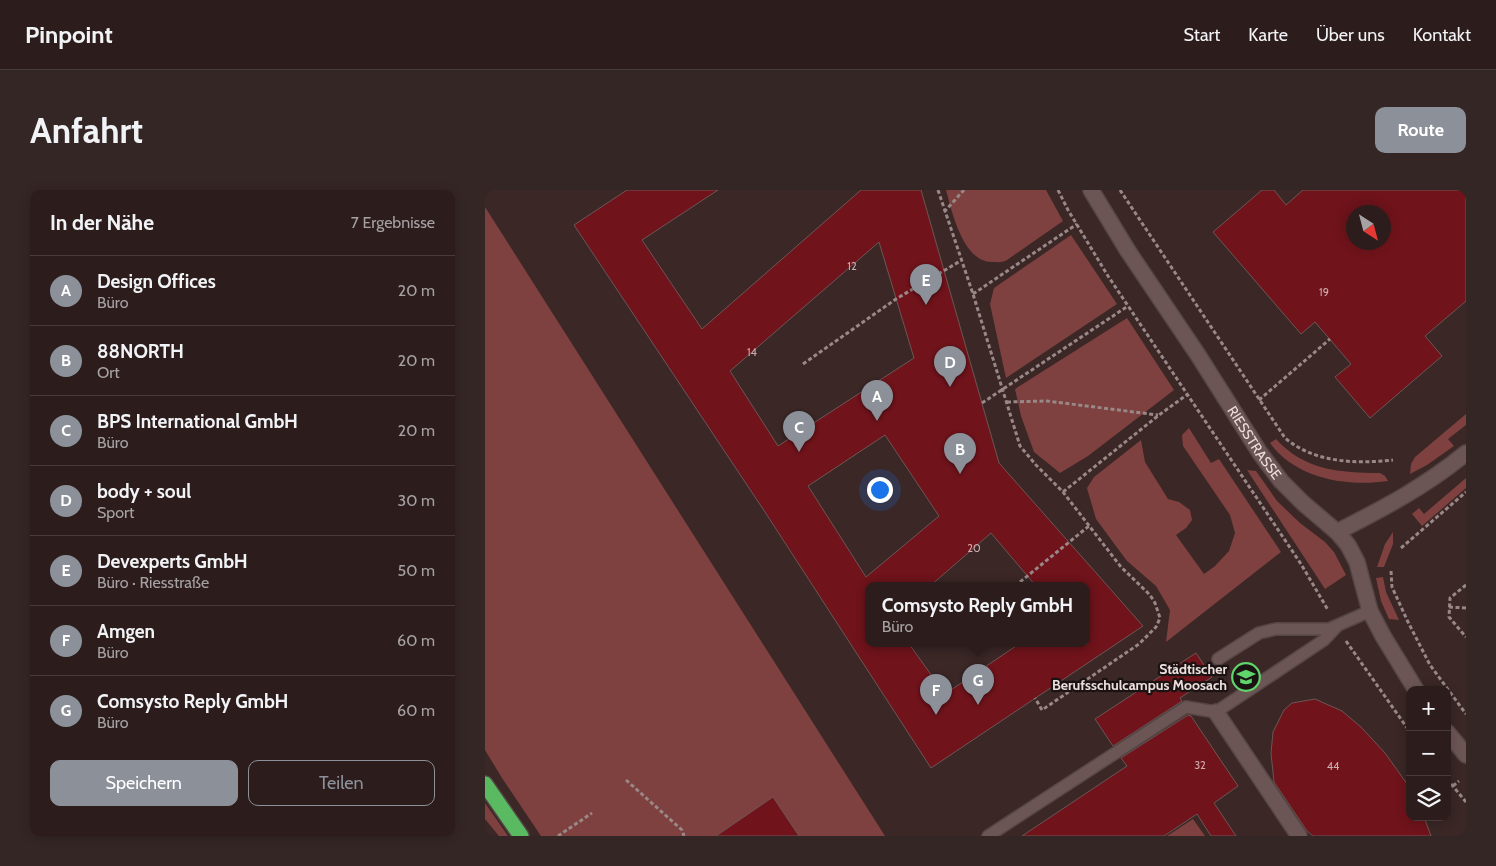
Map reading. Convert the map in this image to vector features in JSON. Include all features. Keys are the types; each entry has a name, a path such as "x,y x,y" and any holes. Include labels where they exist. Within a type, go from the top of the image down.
{"highway":[{"path":"485,784 521,836"}],"street":[{"name":"RIESSTRASSE","path":"1091,190 1128,251 1198,355 1260,453 1281,482 1337,532 1348,545 1357,562 1370,611 1414,686"},
{"path":"1337,532 1398,501 1427,483 1466,452"},
{"path":"1216,712 1299,836"},
{"path":"1451,737 1466,755"}],"lane":[{"path":"1218,659 1259,633 1276,629 1329,629 1370,611"},
{"path":"988,836 1186,707 1216,712 1324,640 1337,626"}],"path":[{"path":"938,190 1004,389 1020,446 1063,492 1121,567 1150,595 1160,618 1156,627 1139,644 1042,710 1035,698"},
{"path":"944,212 964,190"},
{"path":"1058,190 1108,276 1301,564 1352,652 1409,731"},
{"path":"1120,190 1285,438 1295,447 1311,454 1347,462 1365,463 1393,460"},
{"path":"973,294 1077,224"},
{"path":"803,364 896,299 962,260"},
{"path":"982,403 1128,306"},
{"path":"1259,400 1330,339"},
{"path":"1063,492 1188,394"},
{"path":"1007,402 1047,401 1159,415"},
{"path":"1401,548 1466,492"},
{"path":"1020,582 1089,526"},
{"path":"1391,571 1392,587 1408,622 1431,665 1466,714"},
{"path":"1466,585 1450,598 1449,607 1449,617 1466,637"},
{"path":"1449,607 1466,608"},
{"path":"627,780 683,830 684,836"},
{"path":"1453,786 1459,781"},
{"path":"1451,784 1466,802"},
{"path":"558,836 592,813"}],"shaded area":[{"path":"946,190 1046,190 1063,221 1005,261 992,262 982,260 973,254 960,234"},
{"path":"485,207 885,836 541,836 502,778 485,750"},
{"path":"1071,235 1117,304 1006,378 990,304 994,288"},
{"path":"1127,318 1174,390 1088,456 1060,473 1034,452 1021,416 1015,389"},
{"path":"1466,414 1466,425 1448,439 1454,446 1427,465 1410,474 1411,464 1415,457"},
{"path":"1189,428 1211,463 1219,459 1281,552 1166,642 1170,610 1156,586 1127,561 1096,519 1087,488 1094,477 1141,440 1145,462 1168,499 1179,502 1190,510 1192,520 1186,528 1176,535 1204,574 1215,566 1229,551 1235,533 1230,515 1183,446 1182,435"},
{"path":"1276,439 1298,457 1323,468 1351,472 1380,473 1388,481 1356,483 1323,478 1294,465 1281,455 1270,443"},
{"path":"1247,470 1256,471 1277,501 1300,523 1325,542 1334,552 1346,575 1325,589"},
{"path":"1466,478 1466,488 1422,526 1412,514 1419,508 1424,514"},
{"path":"1393,532 1393,544 1384,567 1377,567 1385,544"},
{"path":"1383,577 1386,592 1399,620 1389,619 1381,601 1376,578"},
{"path":"485,803 508,836 499,836 485,819"},
{"path":"1193,819 1205,836 1167,836"}],"building":[{"path":"627,190 718,190 642,240 702,329 861,190 921,190 999,463 1143,626 931,768 765,512 574,225","holes":["879,242 914,358 778,446 730,371","885,435 939,516 866,577 808,486"]},
{"path":"1262,190 1274,190 1286,205 1303,190 1466,190 1466,301 1425,336 1442,356 1370,418 1335,377 1351,364 1315,322 1301,334 1213,232"},
{"path":"1196,653 1212,677 1180,698 1182,701 1113,746 1095,719"},
{"path":"1315,699 1342,711 1361,727 1385,753 1406,782 1406,821 1425,821 1431,836 1313,836 1307,831 1274,782 1271,753 1273,732 1284,710 1292,703"},
{"path":"1188,715 1191,716 1238,786 1214,803 1236,836 1211,836 1197,814 1164,836 1022,836 1127,766 1121,758"},
{"path":"773,797 799,836 716,836"}],"place":[{"name":"Devexperts GmbH","path":"926,305"},
{"name":"body + soul","path":"950,387"},
{"name":"Design Offices","path":"877,421"},
{"name":"BPS International GmbH","path":"799,452"},
{"name":"88NORTH","path":"960,474"},
{"name":"Städtischer Berufsschulcampus Moosach","path":"1246,677"},
{"name":"Comsysto Reply GmbH","path":"978,705"},
{"name":"Amgen","path":"936,715"}]}
